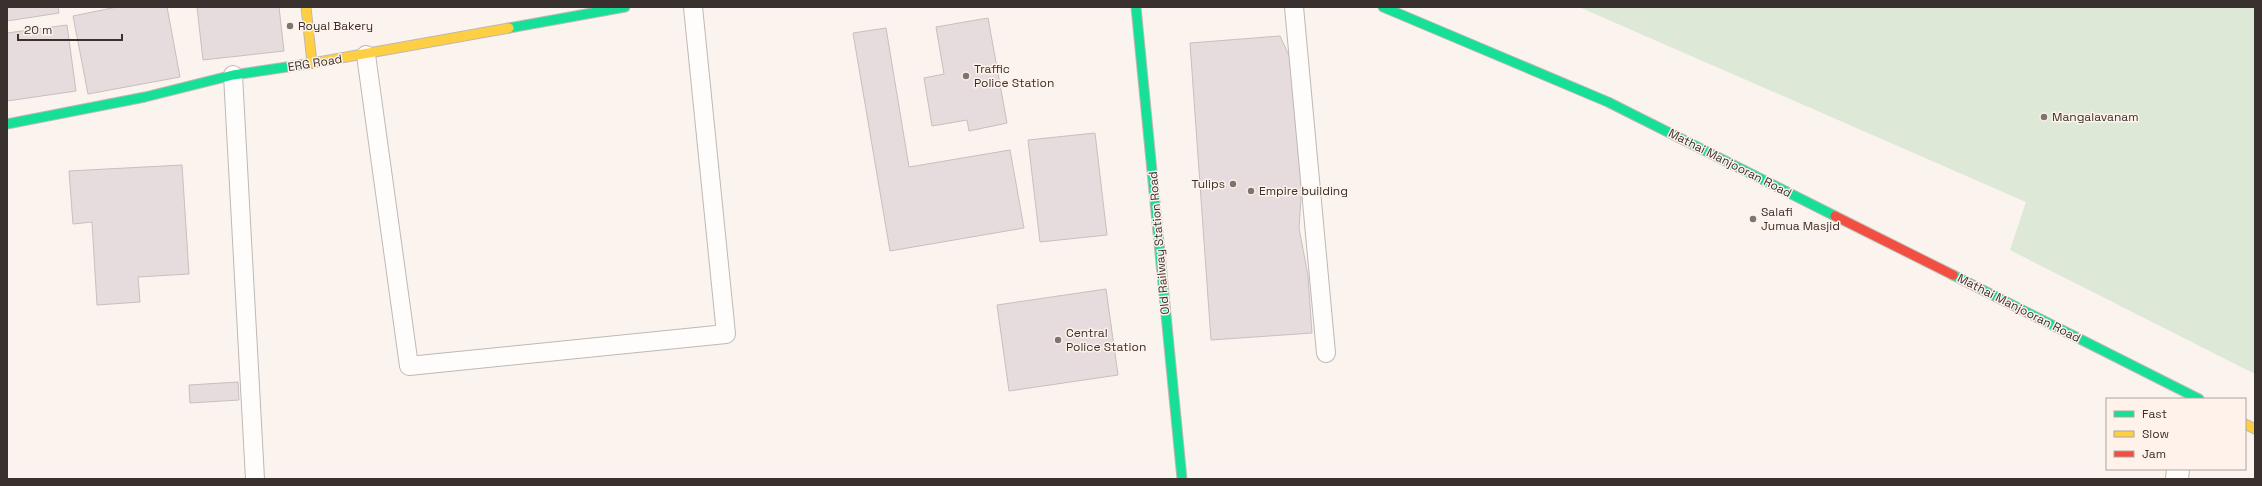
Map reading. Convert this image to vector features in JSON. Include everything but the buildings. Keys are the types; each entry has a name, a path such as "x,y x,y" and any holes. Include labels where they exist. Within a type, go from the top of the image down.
{"street":[{"path":"306,7 312,63"},
{"name":"ERG Road","path":"7,124 145,97 233,76 366,55 624,7"},
{"name":"Old Railway Station Road","path":"1136,7 1182,479"},
{"name":"Mathai Manjooran Road","path":"1383,7 1608,102 2189,397"},
{"path":"2246,424 2255,429"}],"lane":[{"path":"366,55 408,366 726,334 693,7"},
{"path":"1294,7 1326,353"},
{"path":"233,76 255,479"}],"green space":[{"name":"Mangalavanam","path":"1579,7 2255,7 2255,374 2010,250 2026,202"}],"traffic: fast":[{"path":"509,28 625,7"},
{"path":"1136,7 1182,479"},
{"path":"1383,7 1608,102 1835,216"},
{"path":"7,124 145,97 233,75 307,64"},
{"path":"1953,275 2197,398"}],"traffic: slow":[{"path":"306,7 312,63"},
{"path":"307,64 509,28"},
{"path":"2246,424 2255,429"}],"traffic: jam":[{"path":"1835,216 1953,275"}],"place":[{"name":"Royal Bakery","path":"290,26"},
{"name":"Traffic Police Station","path":"966,76"},
{"name":"Mangalavanam","path":"2044,117"},
{"name":"Tulips","path":"1233,184"},
{"name":"Empire building","path":"1251,191"},
{"name":"Salafi Jumua Masjid","path":"1753,219"},
{"name":"Central Police Station","path":"1058,340"}]}
